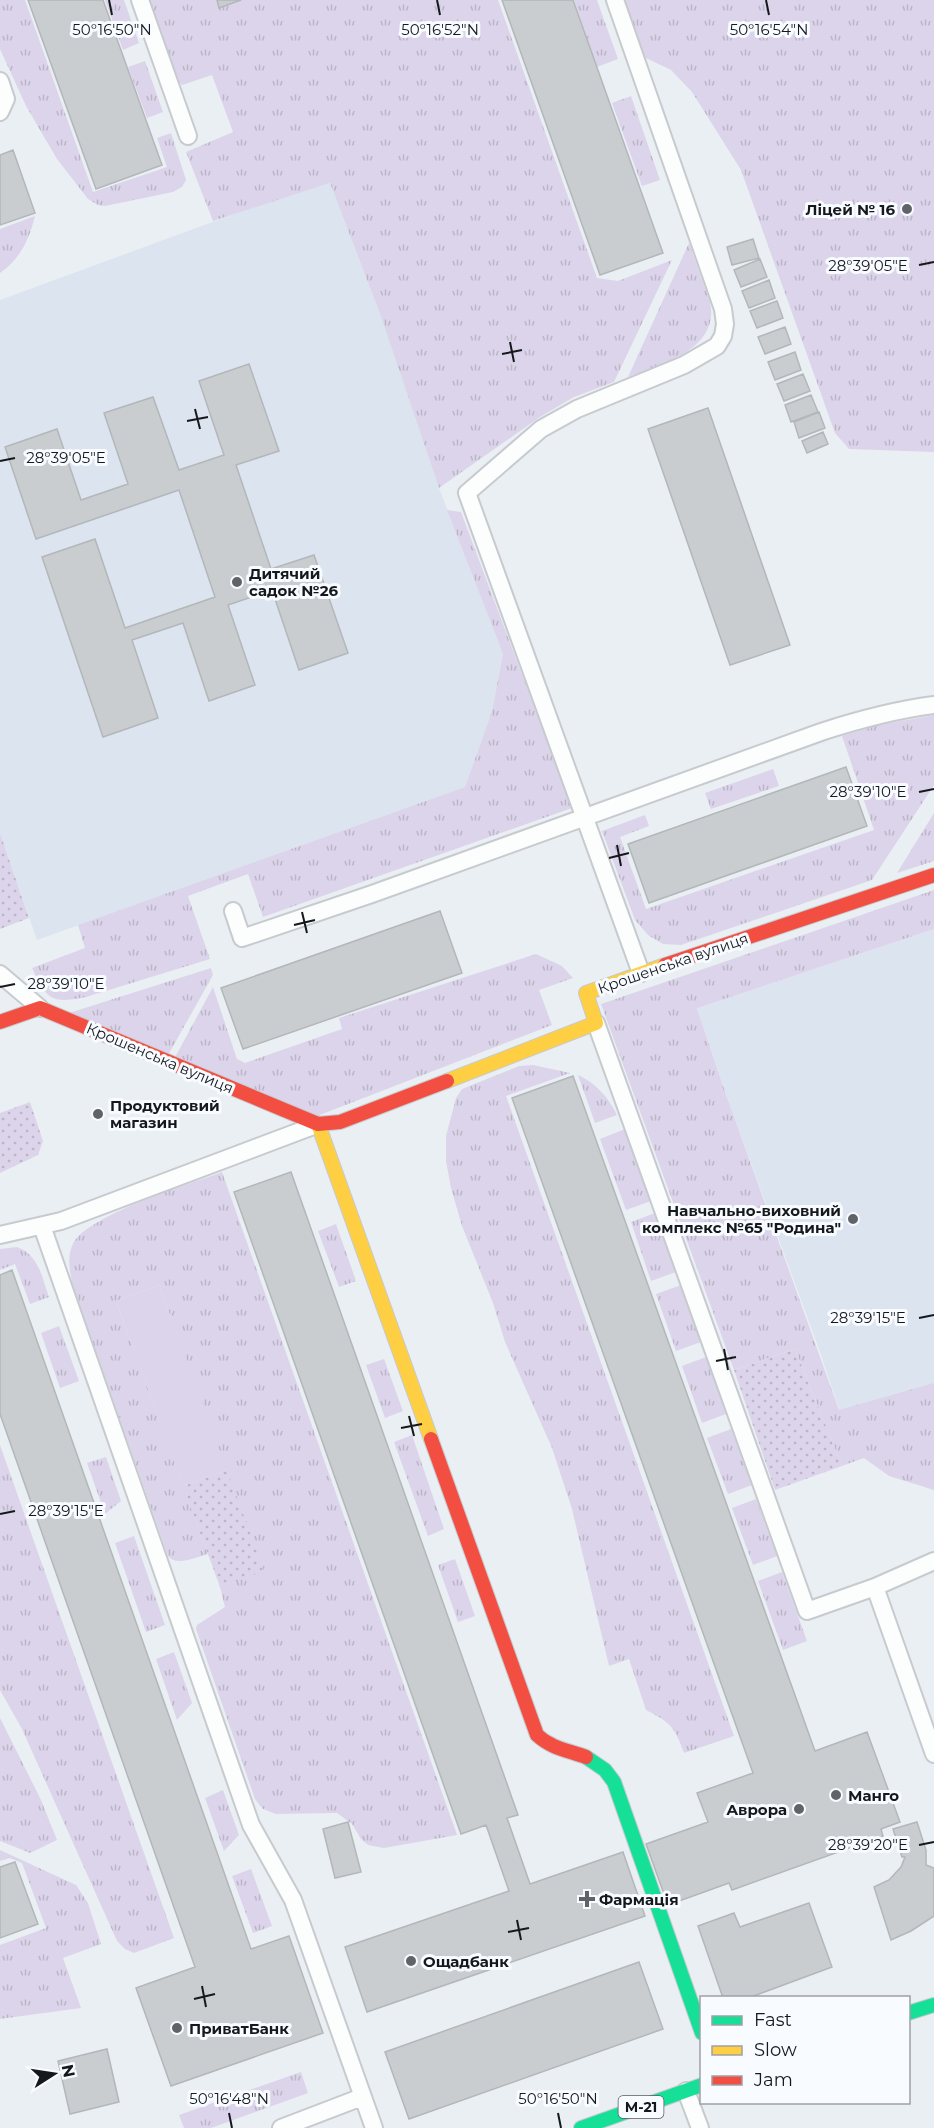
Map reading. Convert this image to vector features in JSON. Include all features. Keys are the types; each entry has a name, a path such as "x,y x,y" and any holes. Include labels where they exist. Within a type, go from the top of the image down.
{"main road":[{"name":"Крошенська вулиця","path":"597,1023 586,993 934,875"},
{"name":"Крошенська вулиця","path":"40,1008 318,1124"},
{"path":"0,1022 40,1008"},
{"path":"597,1023 340,1122 318,1124 537,1735 549,1746 597,1761 607,1770 614,1782 700,2027"},
{"path":"910,2013 934,2005"},
{"name":"М-21","path":"581,2128 694,2088"}],"lane":[{"path":"140,0 188,135"},
{"path":"615,0 723,309 725,324 723,336 717,346 684,365 577,409 541,429 467,493 641,973"},
{"path":"0,81 6,99 0,112"},
{"path":"233,911 242,938 372,894 855,721 903,709 934,705"},
{"path":"0,974 40,1008"},
{"path":"597,1023 807,1611 875,1587 934,1561"},
{"path":"0,1235 61,1221 318,1124"},
{"path":"42,1226 251,1825 293,1900 374,2128"},
{"path":"875,1587 934,1754"},
{"path":"694,2088 700,2128"},
{"path":"281,2128 362,2097"}],"shaded area":[{"name":"Дитячий садок №26","path":"330,183 380,314 439,488 503,654 492,711 465,787 37,940 0,833 0,300 248,209"},
{"name":"Навчально-виховний комплекс №65 \"Родина\"","path":"934,929 934,1412 848,1436 697,1007"}],"green space":[{"path":"0,0 25,0 93,192 167,167 157,138 171,133 186,180 182,187 173,192 105,206 88,199 57,159 26,106 0,49"},
{"path":"105,0 124,0 139,43 123,50"},
{"path":"150,0 498,0 597,278 618,281 672,260 614,382 574,397 540,417 439,488 380,314 330,183 213,221 186,152 233,132 212,75 182,85 179,82"},
{"path":"574,0 597,0 618,59 597,67"},
{"path":"624,0 934,0 934,452 849,449 835,433 741,170 692,92 671,70 644,57"},
{"path":"145,61 163,112 147,118 128,67"},
{"path":"631,96 660,180 642,186 612,103"},
{"path":"35,216 23,248 13,262 0,273 0,229"},
{"path":"689,243 710,302 711,318 706,332 697,343 672,360 628,377"},
{"path":"447,510 461,512 572,808 263,917 248,874 188,896 210,959 86,997 65,1000 57,999 46,993 32,968 85,948 78,925 465,787 492,711 503,654"},
{"path":"934,715 934,785 872,880 681,945 663,944 648,935 635,920 602,831 645,815 649,826 620,837 646,909 874,830 842,736 879,725"},
{"path":"773,769 779,786 711,809 705,793"},
{"path":"934,813 934,861 897,873"},
{"path":"0,833 29,918 0,929"},
{"path":"934,890 934,929 697,1008 839,1410 934,1383 934,1490 889,1476 864,1458 842,1466 795,1349 734,1370 601,1004"},
{"path":"536,954 562,966 573,978 539,990 552,1025 312,1118 173,1061 213,987 237,1059 245,1063 342,1029 339,1018"},
{"path":"211,968 213,975 167,1057 66,1014"},
{"path":"533,1065 570,1073 506,1096 734,1736 684,1753 675,1731 646,1710 629,1659 609,1666 572,1509 552,1448 505,1342 493,1303 462,1226 451,1188 446,1161 446,1136 456,1098 462,1089 519,1066"},
{"path":"578,1075 601,1092 617,1115 595,1123"},
{"path":"30,1102 43,1141 38,1155 0,1173 0,1113"},
{"path":"625,1129 651,1201 626,1210 600,1139"},
{"path":"222,1172 457,1835 384,1848 368,1845 361,1839 352,1824 337,1813 276,1814 263,1809 255,1799 196,1629 197,1625 225,1607 220,1587 263,1571 159,1285 116,1301 208,1554 181,1561 168,1556 72,1283 70,1255 72,1246 80,1235 96,1223 139,1202"},
{"path":"655,1213 676,1272 651,1281 631,1222"},
{"path":"336,1224 356,1281 339,1287 318,1231"},
{"path":"17,1247 35,1261 49,1297 30,1304 15,1264 0,1270 0,1249"},
{"path":"159,1285 227,1470 183,1486 116,1301"},
{"path":"681,1285 701,1342 676,1351 656,1294"},
{"path":"59,1326 79,1381 60,1388 41,1333"},
{"path":"795,1349 842,1466 775,1490 734,1370"},
{"path":"706,1357 726,1414 702,1423 682,1366"},
{"path":"384,1359 403,1411 385,1418 366,1365"},
{"path":"731,1429 752,1485 728,1494 707,1438"},
{"path":"412,1435 444,1529 428,1536 394,1442"},
{"path":"0,1445 174,1938 134,1953 125,1949 117,1941 22,1729 0,1690"},
{"path":"106,1457 121,1501 105,1514 87,1463"},
{"path":"227,1470 264,1571 220,1587 183,1486"},
{"path":"756,1499 777,1556 753,1565 732,1508"},
{"path":"134,1536 165,1625 146,1632 115,1543"},
{"path":"455,1559 475,1616 458,1622 438,1565"},
{"path":"782,1572 807,1641 783,1650 758,1581"},
{"path":"174,1652 192,1703 177,1720 156,1659"},
{"path":"0,1718 41,1800 57,1840 30,1853 0,1841"},
{"path":"223,1790 239,1835 224,1851 205,1798"},
{"path":"0,1850 76,1885 88,1903 101,1944 63,1958 81,2008 0,2019 0,1945 46,1928 22,1863 10,1858 0,1861"},
{"path":"251,1869 272,1926 253,1933 232,1876"},
{"path":"301,2072 308,2093 211,2128 184,2128 179,2115"}],"building":[{"path":"28,0 103,0 162,165 96,189"},
{"path":"217,0 241,0 219,8"},
{"path":"502,0 573,0 663,253 600,275"},
{"path":"13,150 35,213 0,225 0,155"},
{"path":"753,239 759,258 732,265 727,247"},
{"path":"760,259 767,277 741,287 734,270"},
{"path":"769,280 775,298 749,308 742,291"},
{"path":"777,301 783,318 757,328 750,311"},
{"path":"785,327 791,344 765,354 758,337"},
{"path":"795,352 801,370 775,380 768,362"},
{"path":"249,364 279,451 236,465 271,569 314,555 348,653 299,670 272,590 228,605 255,685 209,701 183,623 132,640 158,718 103,737 42,557 95,539 125,628 215,597 179,490 36,539 5,447 57,429 81,500 128,484 104,413 153,397 179,470 224,455 199,381"},
{"path":"803,374 810,391 784,401 777,384"},
{"path":"811,395 818,412 791,422 785,405"},
{"path":"708,408 790,645 730,665 648,429"},
{"path":"819,412 825,428 799,438 794,422"},
{"path":"823,432 828,444 807,453 802,441"},
{"path":"846,767 867,826 649,903 628,844"},
{"path":"440,911 462,973 243,1049 221,988"},
{"path":"573,1076 815,1751 867,1732 900,1822 881,1829 883,1836 732,1890 729,1883 668,1905 646,1844 708,1822 697,1793 753,1773 512,1098"},
{"path":"291,1172 518,1815 507,1818 530,1884 623,1852 645,1916 367,2012 345,1947 509,1891 486,1825 461,1834 234,1192"},
{"path":"12,1270 251,1949 289,1936 323,2033 171,2086 136,1988 195,1967 0,1414 0,1275"},
{"path":"348,1822 361,1872 335,1878 323,1829"},
{"path":"917,1822 926,1850 926,1865 934,1868 934,1916 911,1931 891,1940 874,1887 889,1880 901,1867 905,1857 902,1857 893,1829"},
{"path":"15,1862 38,1924 0,1938 0,1867"},
{"path":"809,1903 832,1967 753,1996 722,1996 698,1926 734,1913 740,1927"},
{"path":"639,1962 663,2029 409,2119 385,2052"},
{"path":"107,2049 119,2102 70,2114 58,2061"}],"traffic: fast":[{"path":"586,1757 605,1770 614,1782 700,2027"},
{"path":"910,2012 934,2005"},
{"path":"581,2128 700,2086"}],"traffic: slow":[{"path":"447,1081 596,1023 586,993 665,965"},
{"path":"318,1124 431,1439"}],"traffic: jam":[{"path":"665,965 934,875"},
{"path":"0,1022 40,1008 318,1124 340,1122 447,1081"},
{"path":"431,1439 537,1735 554,1746 586,1757"}],"place":[{"name":"Ліцей № 16","path":"907,209"},
{"name":"Дитячий садок №26","path":"237,582"},
{"name":"Продуктовий магазин","path":"98,1114"},
{"name":"Навчально-виховний комплекс №65 \"Родина\"","path":"853,1219"},
{"name":"Манго","path":"836,1795"},
{"name":"Аврора","path":"799,1809"},
{"name":"Фармація","path":"587,1899"},
{"name":"Ощадбанк","path":"411,1961"},
{"name":"ПриватБанк","path":"177,2028"}]}
